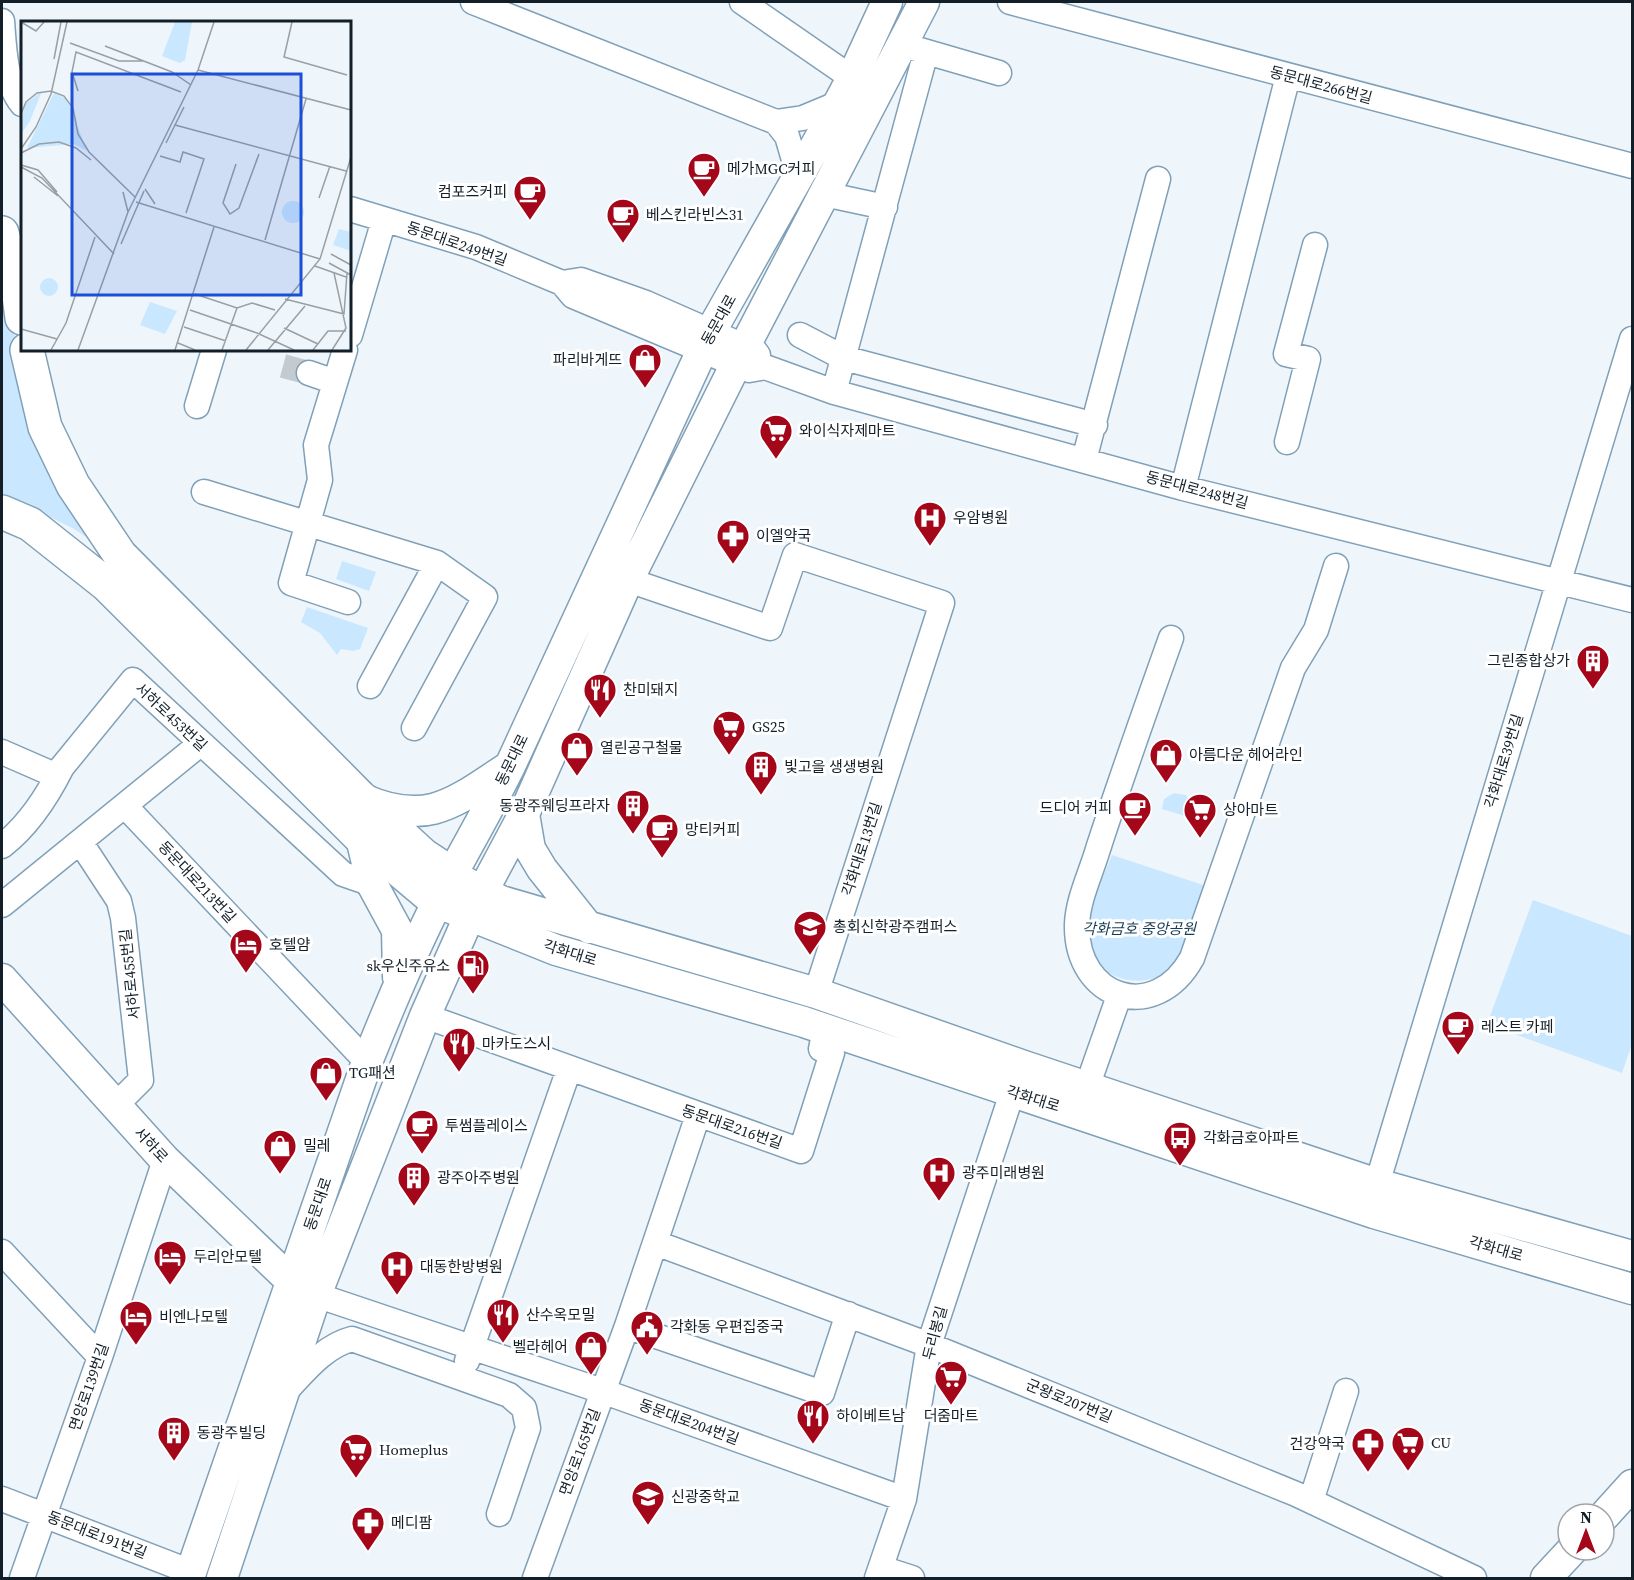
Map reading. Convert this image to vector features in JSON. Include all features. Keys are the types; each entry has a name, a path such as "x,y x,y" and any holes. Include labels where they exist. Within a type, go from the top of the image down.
{"highway":[{"path":"2,233 18,288 21,310"},
{"path":"27,351 45,427 73,485 120,555 360,797 423,855 444,888"},
{"path":"2,512 30,524 107,585 361,838 444,888"}],"main road":[{"name":"동문대로","path":"222,1578 285,1392 304,1289 367,1062 398,982 444,888 478,831 510,766 707,340 799,177 845,90 887,2"},
{"name":"동문대로","path":"190,1575 304,1289 475,904 524,814 628,580 740,355 824,194 914,48 924,2"},
{"path":"360,797 386,809 406,813 431,809 452,804 510,766"},
{"path":"524,814 530,849 542,869 589,928"},
{"path":"361,838 372,884 397,930 400,955 398,982"},
{"name":"각화대로","path":"444,888 475,904 513,934 556,950 825,1029 1012,1093 1082,1100 1632,1256"},
{"name":"각화대로","path":"475,904 501,901 816,993 1082,1100 1374,1213 1632,1289"},
{"path":"446,970 490,939 513,934"},
{"name":"서하로","path":"2,979 165,1160 304,1289"},
{"path":"1616,1503 1632,1485"},
{"path":"1546,1578 1561,1562"}],"street":[{"path":"473,2 776,122 787,136 799,177"},
{"path":"742,2 845,90 802,118 776,122"},
{"name":"동문대로266번길","path":"1010,2 1632,166"},
{"path":"2,21 10,76 14,91 21,102"},
{"path":"834,392 885,207 914,48 999,73"},
{"path":"1183,488 1288,76"},
{"path":"1084,460 1158,179"},
{"path":"824,194 885,207"},
{"name":"동문대로249번길","path":"351,209 476,247 562,284 581,280 707,340"},
{"path":"351,326 384,220"},
{"path":"1287,442 1308,359 1286,354 1315,245"},
{"path":"800,335 844,358 1095,424"},
{"name":"각화대로39번길","path":"1377,1184 1632,339"},
{"name":"동문대로248번길","path":"707,340 740,355 749,370 765,368 834,392 1183,488 1632,600"},
{"path":"197,406 214,351"},
{"path":"345,351 316,445 320,480 291,583 348,602"},
{"path":"309,374 335,382"},
{"path":"204,492 437,563 485,597 414,728"},
{"name":"각화대로13번길","path":"628,580 770,628 795,555 942,603 816,993"},
{"path":"370,686 437,563"},
{"path":"1171,638 1108,819 1077,922 1079,942 1093,974 1100,985 1119,996 1136,998 1162,988 1181,976 1192,958 1293,668 1316,630 1336,566"},
{"name":"서하로453번길","path":"2,846 34,811 72,753 133,680 343,874 372,884"},
{"path":"2,905 126,807 200,744"},
{"path":"2,752 57,776"},
{"name":"동문대로213번길","path":"126,807 367,1062"},
{"name":"서하로455번길","path":"81,843 119,901 123,918 141,1080 115,1106"},
{"path":"1082,1100 1119,996"},
{"name":"동문대로216번길","path":"425,1016 801,1151 832,1053 821,1049 825,1029"},
{"path":"460,1377 473,1347 569,1069"},
{"name":"두리봉길","path":"879,1573 904,1500 929,1345 1012,1093"},
{"name":"면앙로165번길","path":"535,1578 627,1326 698,1115"},
{"name":"면앙로139번길","path":"22,1578 100,1357 165,1160"},
{"name":"군왕로207번길","path":"656,1243 929,1345 1303,1497 1474,1578"},
{"path":"2,1252 100,1357"},
{"name":"동문대로204번길","path":"304,1289 602,1391 904,1500"},
{"path":"627,1326 822,1393 848,1314"},
{"path":"285,1392 325,1352 340,1342 352,1339 509,1395 524,1408 528,1428 503,1516"},
{"path":"1303,1497 1339,1389"},
{"name":"동문대로191번길","path":"2,1499 44,1514 190,1575"},
{"path":"879,1573 912,1578"}],"green space":[{"path":"2,261 16,345 104,549 74,529 2,493"},
{"path":"342,561 376,572 369,591 336,579"},
{"path":"307,607 368,628 360,649 353,651 341,649 337,655 320,633 301,622"},
{"path":"1174,793 1186,795 1192,806 1188,817 1162,809 1164,799"},
{"name":"각화금호 중앙공원","path":"1112,855 1206,886 1186,950 1174,967 1155,978 1134,980 1112,975 1103,969 1092,954 1088,919"},
{"path":"1533,900 1632,936 1632,1044 1622,1073 1487,1024"}],"tunnel":[{"path":"283,366 309,373"}],"place":[{"name":"메가MGC커피","path":"704,198"},
{"name":"컴포즈커피","path":"530,221"},
{"name":"베스킨라빈스31","path":"623,244"},
{"name":"파리바게뜨","path":"645,389"},
{"name":"와이식자제마트","path":"776,460"},
{"name":"우암병원","path":"930,547"},
{"name":"이엘약국","path":"733,565"},
{"name":"그린종합상가","path":"1593,690"},
{"name":"찬미돼지","path":"600,719"},
{"name":"GS25","path":"729,756"},
{"name":"열린공구철물","path":"577,777"},
{"name":"아름다운 헤어라인","path":"1166,784"},
{"name":"빛고을 생생병원","path":"761,796"},
{"name":"동광주웨딩프라자","path":"633,835"},
{"name":"드디어 커피","path":"1135,837"},
{"name":"상아마트","path":"1200,839"},
{"name":"망티커피","path":"662,859"},
{"name":"총회신학광주캠퍼스","path":"810,956"},
{"name":"호텔얌","path":"246,974"},
{"name":"sk우신주유소","path":"473,995"},
{"name":"레스트 카페","path":"1458,1056"},
{"name":"마카도스시","path":"459,1073"},
{"name":"TG패션","path":"326,1102"},
{"name":"투썸플레이스","path":"422,1155"},
{"name":"각화금호아파트","path":"1180,1167"},
{"name":"밀레","path":"280,1175"},
{"name":"광주미래병원","path":"939,1202"},
{"name":"광주아주병원","path":"414,1207"},
{"name":"두리안모텔","path":"170,1286"},
{"name":"대동한방병원","path":"397,1296"},
{"name":"산수옥모밀","path":"503,1344"},
{"name":"비엔나모텔","path":"136,1346"},
{"name":"각화동 우편집중국","path":"647,1356"},
{"name":"벨라헤어","path":"591,1376"},
{"name":"더줌마트","path":"951,1406"},
{"name":"하이베트남","path":"813,1445"},
{"name":"동광주빌딩","path":"174,1462"},
{"name":"CU","path":"1408,1472"},
{"name":"건강약국","path":"1368,1473"},
{"name":"Homeplus","path":"356,1479"},
{"name":"신광중학교","path":"648,1526"},
{"name":"메디팜","path":"368,1552"}]}
